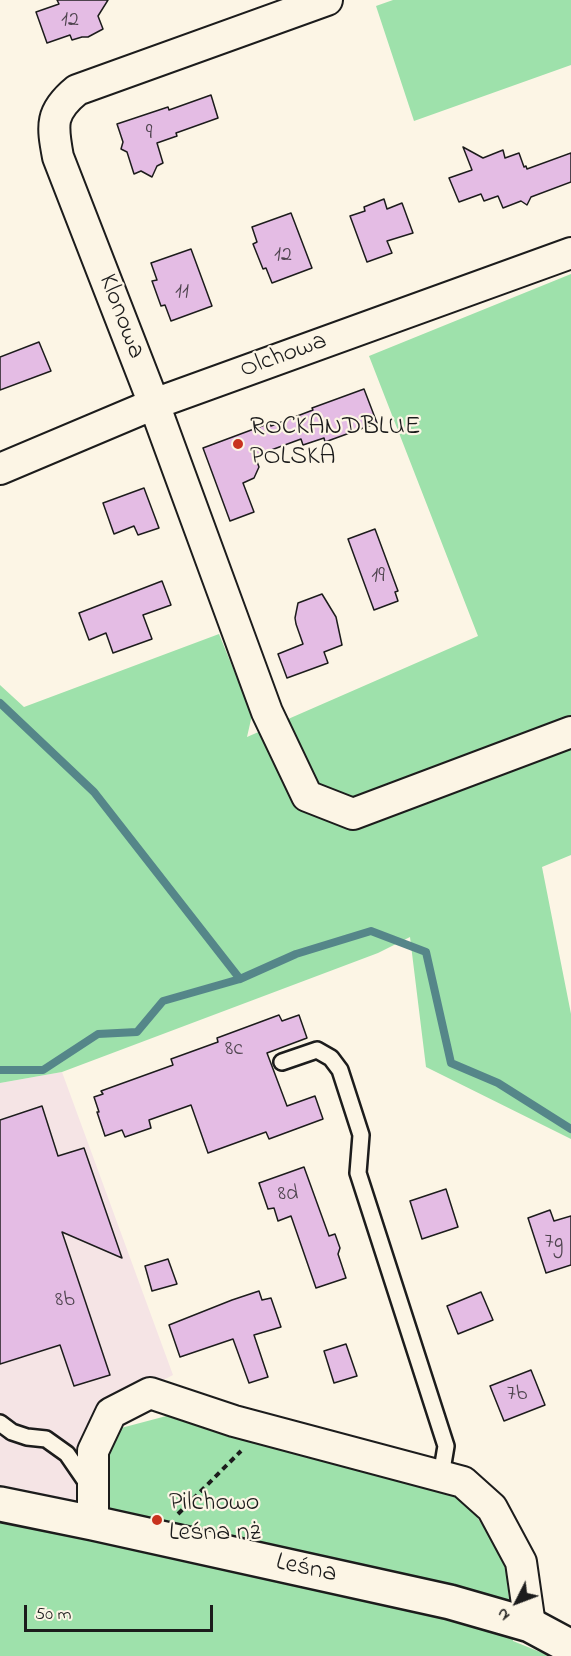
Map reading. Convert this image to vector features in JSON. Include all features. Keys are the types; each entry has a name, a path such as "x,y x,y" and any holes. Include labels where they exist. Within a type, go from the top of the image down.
{"street":[{"name":"Klonowa","path":"327,0 77,90 64,100 55,115 53,134 58,157 153,404 267,712 307,796 353,814 571,732"},
{"name":"Olchowa","path":"0,469 153,404 571,253"},
{"path":"93,1523 93,1451 111,1413 150,1393 234,1422 463,1482 492,1508 521,1562 530,1625"},
{"name":"Leśna","path":"0,1504 450,1602 530,1625 571,1647"}],"lane":[{"path":"282,1062 317,1050 331,1058 340,1071 361,1135 358,1173 446,1446 441,1476"},
{"path":"0,1423 12,1432 27,1437 46,1439 67,1454 93,1491"}],"path":[{"path":"175,1517 263,1429"}],"shaded area":[{"path":"62,1072 173,1375 102,1412 78,1503 0,1485 0,1083"}],"green space":[{"path":"393,0 571,0 571,65 414,121 376,6"},
{"path":"571,274 571,855 542,867 571,1014 571,1139 426,1067 410,937 378,953 62,1072 0,1083 0,685 24,707 219,634 252,715 247,737 478,636 369,356"},
{"path":"174,1414 459,1491 505,1558 513,1641 550,1656 0,1656 0,1518 106,1540 106,1459 121,1428"}],"building":[{"path":"57,0 108,0 98,16 103,29 88,37 72,40 70,35 47,43 36,12 59,4"},
{"path":"211,95 218,118 176,133 177,136 157,143 163,163 157,166 152,177 141,171 134,174 127,152 121,149 123,142 117,124 168,107 169,110"},
{"path":"463,147 483,158 503,150 505,158 519,153 527,169 571,153 571,182 531,197 527,205 521,201 503,208 498,196 484,201 481,194 459,202 449,178 472,170"},
{"path":"384,199 387,209 402,203 413,233 387,241 392,253 367,262 350,216 365,211 364,207"},
{"path":"291,213 312,268 272,283 266,268 263,269 253,244 257,242 252,227"},
{"path":"191,249 212,306 171,321 165,305 161,306 152,281 157,280 151,263"},
{"path":"39,342 51,371 0,390 0,357"},
{"path":"364,389 377,423 325,442 324,438 303,445 301,439 255,456 259,467 254,478 243,483 254,512 230,521 203,448 270,423 271,426"},
{"path":"144,488 159,528 138,535 134,526 114,534 103,503"},
{"path":"375,529 398,591 395,592 398,601 374,610 348,539"},
{"path":"162,581 171,605 143,615 152,639 113,653 106,633 89,640 79,613"},
{"path":"322,594 336,617 342,645 324,652 328,663 287,678 278,654 303,644 295,618 298,603"},
{"path":"279,1015 282,1021 299,1015 307,1038 267,1053 287,1106 315,1096 323,1119 269,1139 266,1132 208,1153 191,1105 149,1120 151,1128 125,1137 122,1130 105,1136 94,1097 103,1094 101,1091 173,1065 171,1059 218,1042 217,1038"},
{"path":"42,1106 58,1156 84,1148 122,1258 62,1232 110,1375 74,1386 60,1345 0,1364 0,1120"},
{"path":"304,1167 329,1236 335,1234 340,1248 338,1254 346,1278 316,1288 291,1216 278,1221 274,1208 268,1209 259,1183"},
{"path":"446,1189 458,1227 422,1239 410,1201"},
{"path":"550,1210 554,1221 571,1216 571,1265 546,1273 528,1218"},
{"path":"168,1259 177,1284 152,1291 145,1266"},
{"path":"259,1291 262,1300 271,1298 281,1327 254,1335 268,1377 249,1383 233,1339 180,1357 169,1325"},
{"path":"481,1292 493,1320 458,1334 447,1306"},
{"path":"346,1344 357,1376 334,1383 324,1351"},
{"path":"531,1370 545,1405 504,1421 490,1386"}],"waterway":[{"path":"0,703 94,792 240,979"},
{"path":"0,1070 43,1070 98,1034 137,1032 163,1001 240,979 296,954 371,931 426,952 451,1063 498,1083 571,1129"}],"place":[{"name":"ROCKANDBLUE POLSKA","path":"238,444"},
{"name":"Pilchowo Leśna nż","path":"157,1520"}]}
